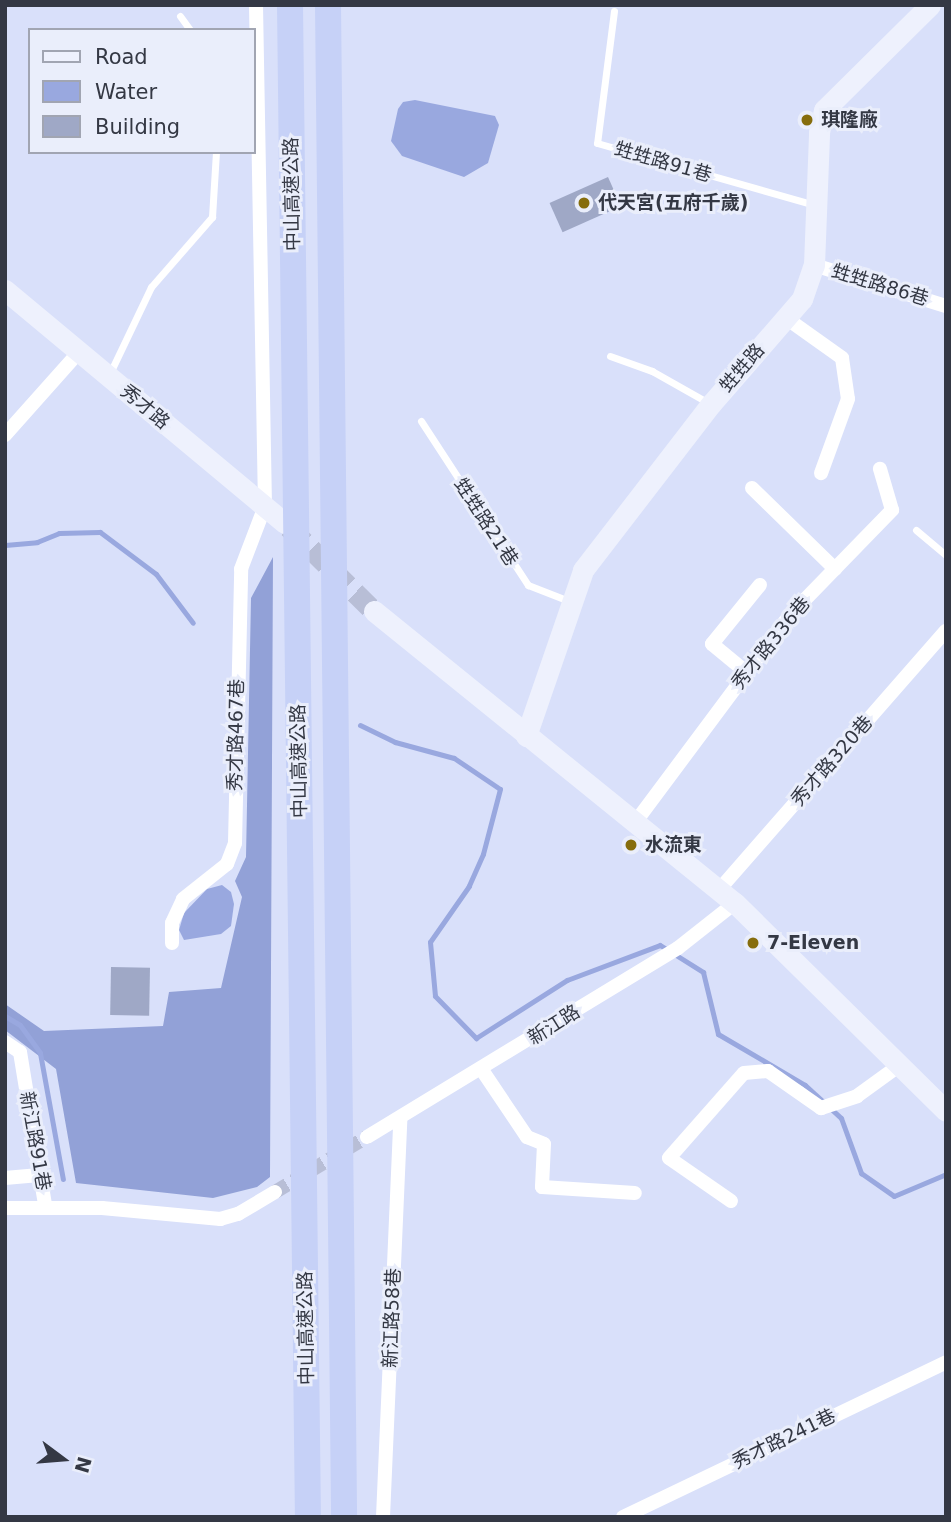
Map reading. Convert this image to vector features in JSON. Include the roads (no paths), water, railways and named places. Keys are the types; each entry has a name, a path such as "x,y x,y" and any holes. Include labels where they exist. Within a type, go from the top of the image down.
{"highway":[{"name":"中山高速公路","path":"290,5 308,1517"},
{"name":"中山高速公路","path":"328,5 344,1517"}],"main road":[{"name":"甡甡路","path":"526,736 569,601 583,570 711,404 802,299 814,265 824,110 862,78 930,5"},
{"name":"秀才路","path":"5,290 285,523"},
{"path":"374,611 526,736 636,820 727,897 897,1067 946,1111"}],"street":[{"path":"256,5 265,506"},
{"name":"甡甡路86巷","path":"814,265 946,306"},
{"path":"786,318 842,358 848,399 821,473"},
{"path":"5,435 78,352"},
{"name":"秀才路336巷","path":"636,820 789,616 892,510 880,469"},
{"path":"752,488 835,569"},
{"name":"秀才路467巷","path":"172,943 172,923 183,899 227,864 235,843 241,569 265,506"},
{"path":"746,672 712,644 760,585"},
{"name":"秀才路320巷","path":"727,897 946,631"},
{"name":"新江路","path":"367,1137 400,1120 678,948 727,897"},
{"name":"新江路91巷","path":"5,1042 20,1052 46,1205"},
{"path":"732,1201 669,1158 744,1073 768,1071 821,1108 838,1105 897,1067"},
{"path":"482,1070 527,1138 544,1144 542,1187 635,1193"},
{"name":"新江路58巷","path":"383,1517 400,1120"},
{"path":"5,1178 42,1175"},
{"path":"5,1208 46,1205 220,1219 238,1214 275,1192"},
{"name":"秀才路241巷","path":"623,1517 946,1362"}],"lane":[{"name":"甡甡路91巷","path":"614,12 597,143 816,206"},
{"path":"180,16 189,28"},
{"path":"108,376 151,287 212,217 216,154"},
{"path":"610,356 652,371 711,404"},
{"name":"甡甡路21巷","path":"421,421 528,585 569,601"},
{"path":"916,530 946,555"}],"water":[{"path":"415,100 495,116 499,125 488,163 464,177 402,156 391,141 398,109 403,102"},
{"path":"222,885 231,892 234,904 231,926 221,934 184,940 179,930 184,913 207,889"}],"waterway":[{"path":"5,545 37,542 59,533 100,532 156,574 193,623"},
{"path":"360,725 395,742 454,758 500,789 483,854 469,886 430,942 435,996 476,1038 567,980 660,945 703,972 718,1034 805,1085 841,1118 861,1173 894,1196 946,1174"},
{"path":"5,1016 20,1025 40,1053 63,1179"}],"tunnel":[{"path":"289,527 374,611"},
{"path":"275,1192 367,1137"}],"place":[{"name":"琪隆廠","path":"807,120"},
{"name":"代天宮(五府千歲)","path":"584,203"},
{"name":"水流東","path":"631,845"},
{"name":"7-Eleven","path":"753,943"}]}
